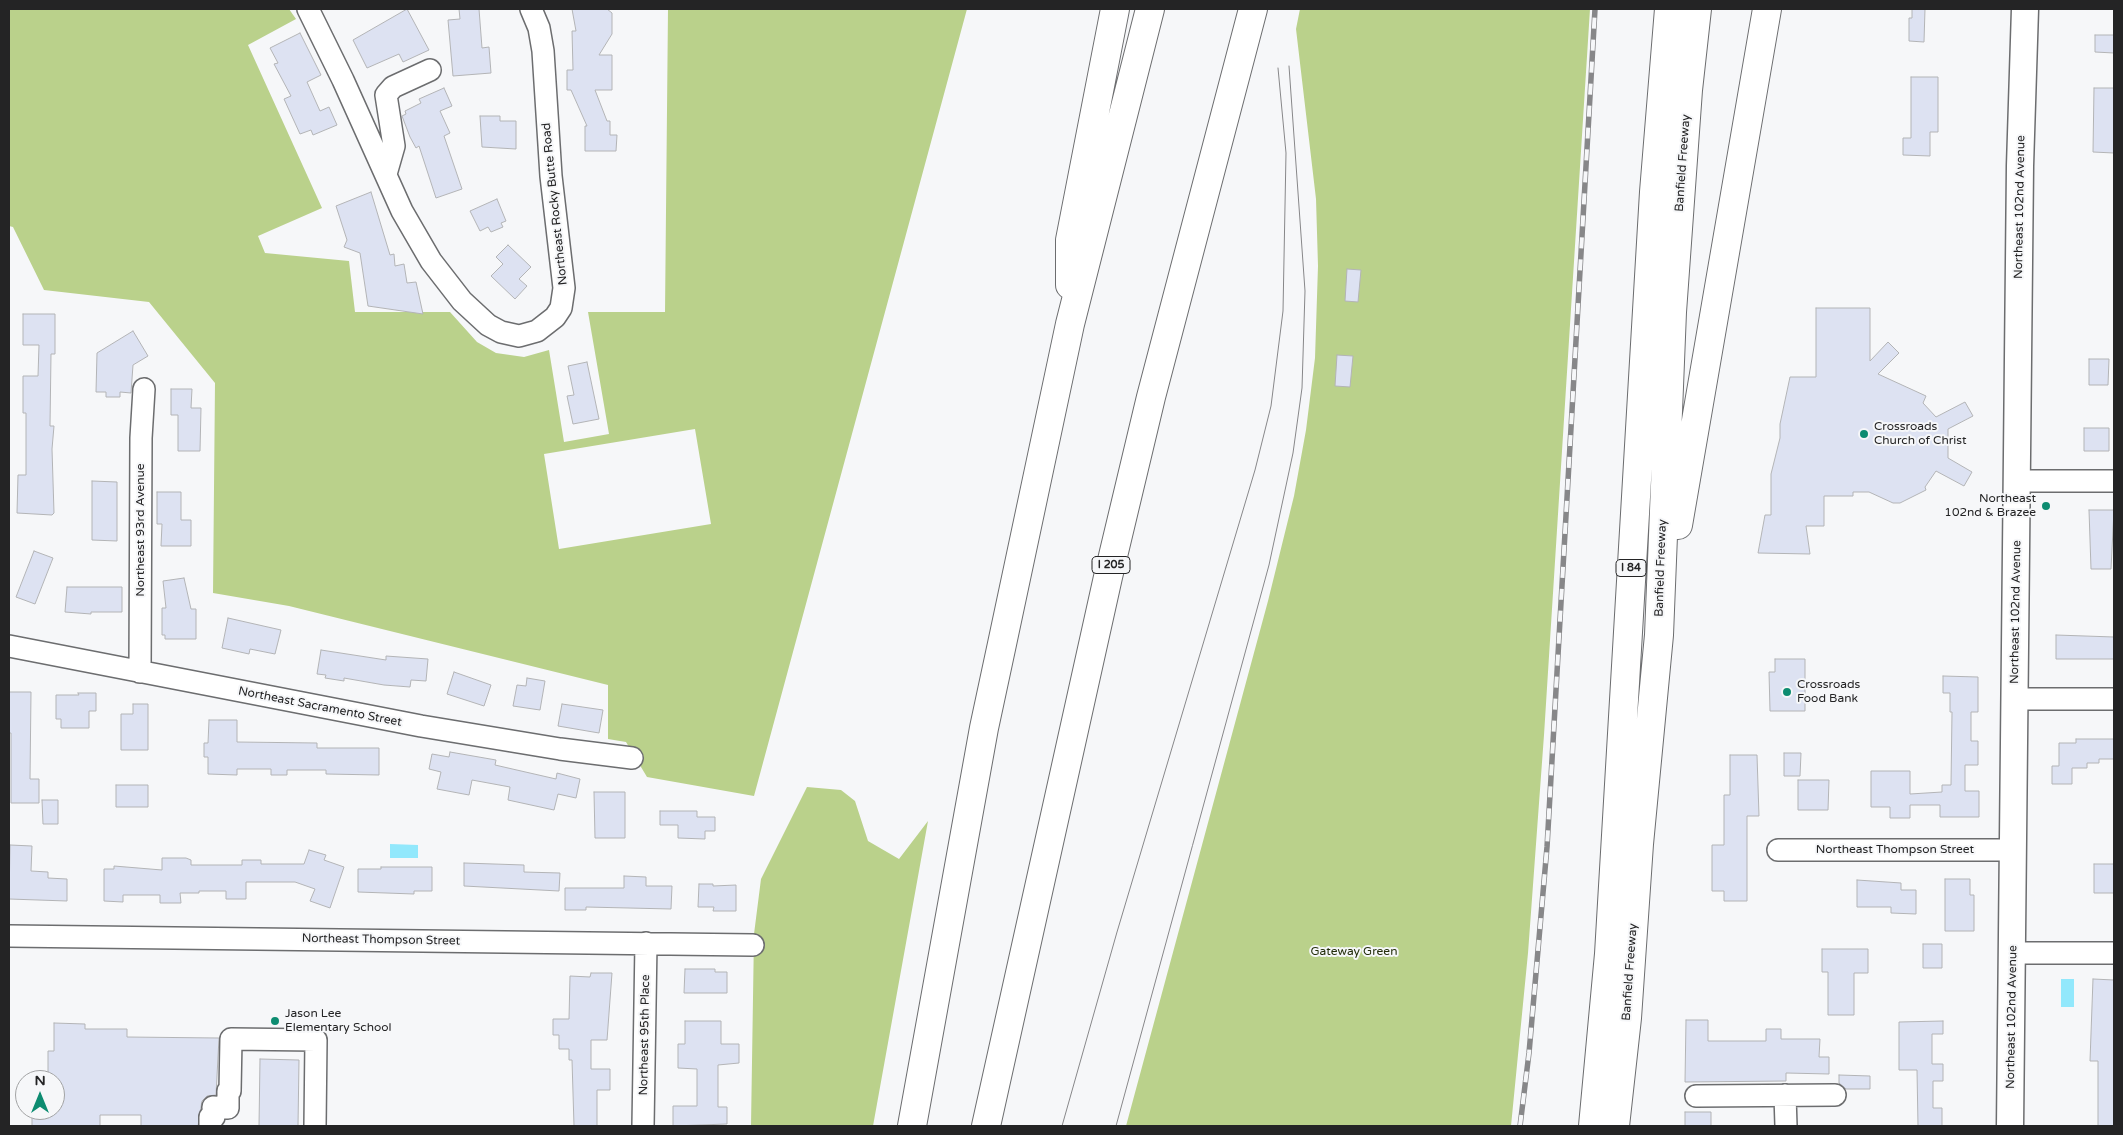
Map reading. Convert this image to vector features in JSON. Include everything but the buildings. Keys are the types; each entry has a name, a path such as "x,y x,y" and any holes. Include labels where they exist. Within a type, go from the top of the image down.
{"highway":[{"path":"1070,324 1070,240 1115,9"},
{"path":"912,1126 984,728 1070,324 1150,9"},
{"name":"I 205","path":"986,1126 1108,577 1154,388 1253,9"},
{"name":"Banfield Freeway","path":"1593,1126 1609,954 1654,192 1669,9"},
{"name":"Banfield Freeway","path":"1615,1126 1627,1018 1639,844 1659,635 1672,312 1688,90 1697,9"},
{"path":"1659,635 1767,9"}],"main road":[{"name":"Northeast 102nd Avenue","path":"2010,1126 2021,120 2025,9"}],"street":[{"name":"Northeast Rocky Butte Road","path":"308,9 402,211 431,261 462,301 488,325 510,335 527,335 547,326 555,317 564,297 564,276 552,183 543,51 539,28 531,9"},
{"path":"386,174 394,146 386,96 392,87 430,70"},
{"name":"Northeast 93rd Avenue","path":"140,672 141,438 144,389"},
{"path":"2017,481 2114,481"},
{"name":"Northeast Sacramento Street","path":"9,646 431,728 560,749 632,758"},
{"path":"2015,698 2114,698"},
{"name":"Northeast Thompson Street","path":"1778,850 2013,850"},
{"name":"Northeast Thompson Street","path":"9,936 753,945"},
{"name":"Northeast 95th Place","path":"643,1126 646,943"},
{"path":"2012,953 2114,953"},
{"path":"210,1126 210,1117 214,1117 213,1107 228,1108 231,1039 316,1040 315,1126"},
{"path":"1785,1095 1786,1126"},
{"path":"1696,1096 1835,1095"}],"green space":[{"path":"9,9 289,9 296,19 248,45 322,208 258,236 265,253 349,261 355,312 450,312 477,342 496,353 524,357 549,350 564,442 609,434 588,312 665,312 668,9 967,9 754,796 647,777 626,742 608,739 608,685 289,606 213,593 215,383 149,302 44,290 13,227 9,226","holes":["695,429 711,524 559,549 544,454"]},
{"name":"Gateway Green","path":"1300,9 1590,9 1544,735 1528,953 1511,1126 1126,1126 1268,601 1294,496 1306,430 1315,358 1318,266 1316,199 1296,29"},
{"path":"807,787 841,790 855,801 868,841 899,859 928,821 873,1126 751,1126 754,934 761,879"}],"water":[{"path":"390,844 418,845 418,858 390,858"},
{"path":"2061,979 2074,979 2074,1007 2061,1007"}],"tram line":[{"path":"1116,1126 1269,565 1293,453 1302,388 1305,291 1289,66"},
{"path":"1062,1126 1117,932 1255,470 1271,406 1283,311 1286,153 1278,68"}],"railway":[{"path":"1520,1126 1529,1053 1547,847 1595,9"}],"place":[{"name":"Crossroads Church of Christ","path":"1864,434"},
{"name":"Northeast 102nd & Brazee","path":"2046,506"},
{"name":"Crossroads Food Bank","path":"1787,692"},
{"name":"Jason Lee Elementary School","path":"275,1021"}]}
